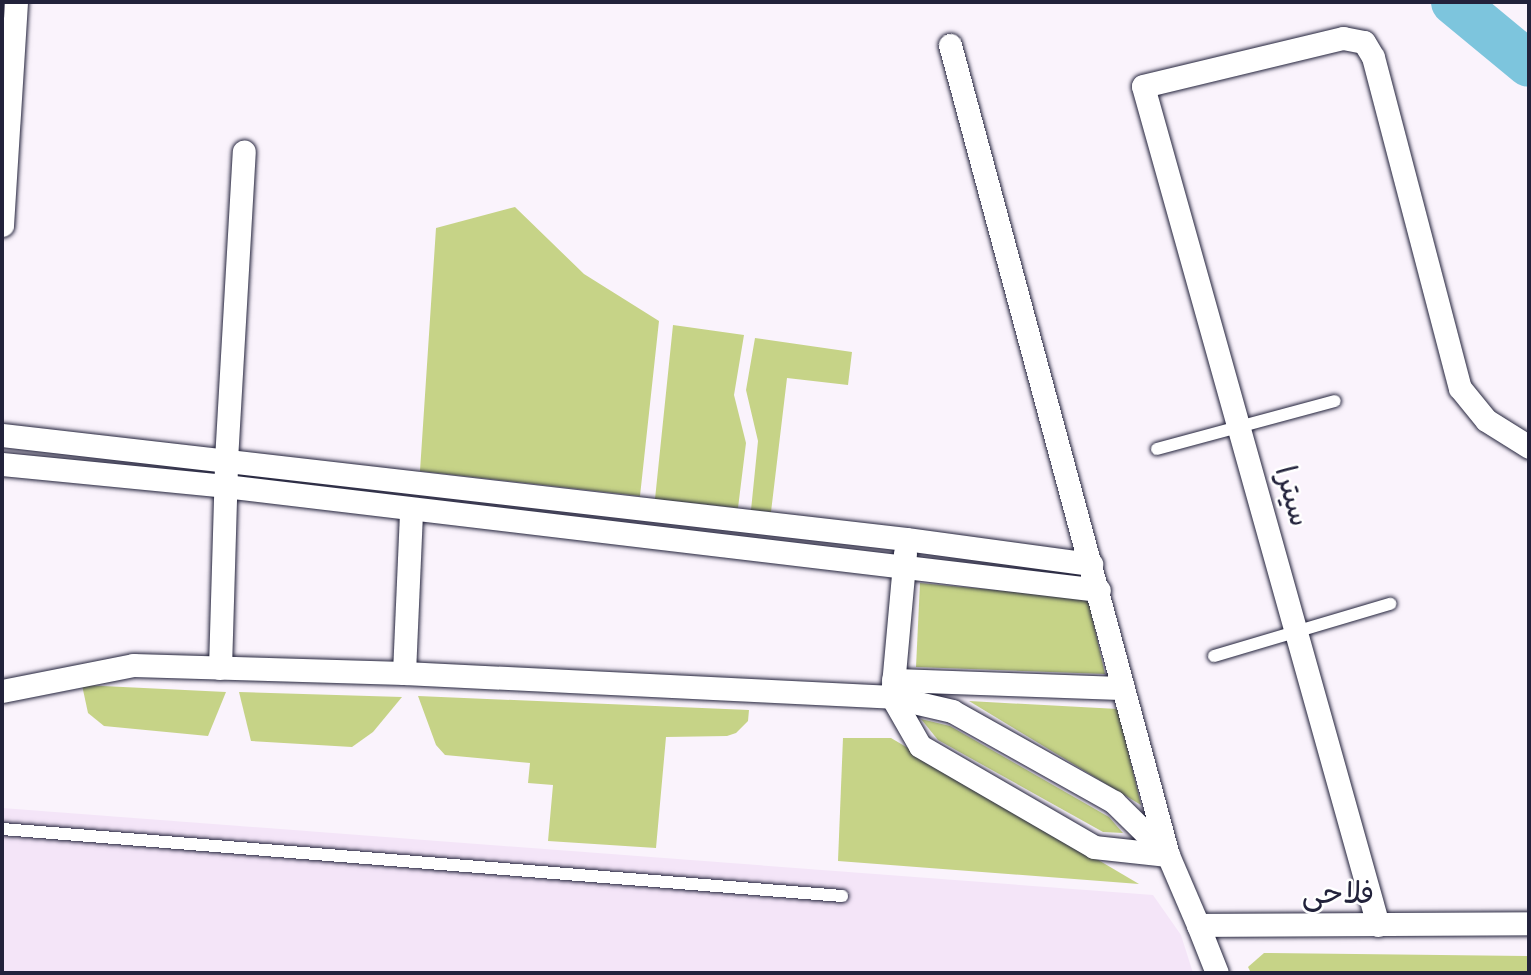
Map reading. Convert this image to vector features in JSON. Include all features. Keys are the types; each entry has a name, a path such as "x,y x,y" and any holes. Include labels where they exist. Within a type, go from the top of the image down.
{"street":[{"path":"2,225 16,2"},
{"name":"سیترا","path":"1378,925 1298,631 1143,86 1343,38 1364,42 1373,57 1460,388 1486,420 1529,447"},
{"path":"950,45 1099,590 1168,855 1217,973"},
{"path":"220,668 226,460 244,152"},
{"path":"2,435 906,539 1091,564"},
{"path":"2,464 225,486 1099,590"},
{"path":"404,673 411,510"},
{"path":"906,539 892,688 920,746 1094,847 1168,855"},
{"path":"2,691 133,666 892,688 1123,688"},
{"path":"892,688 952,711 1114,802 1168,855"},
{"name":"فلاحی","path":"1198,925 1529,923"}],"lane":[{"path":"1157,449 1335,401"},
{"path":"1214,656 1390,604"},
{"path":"2,829 842,896"}],"shaded area":[{"path":"2,808 1153,895 1181,935 1193,973 2,973"}],"green space":[{"path":"515,207 584,274 659,321 640,496 420,471 436,228"},
{"path":"673,325 744,335 734,395 746,443 738,508 655,499"},
{"path":"755,338 852,352 848,385 787,378 771,512 751,510 758,441 746,390"},
{"path":"920,583 1088,599 1105,674 916,667"},
{"path":"82,685 226,692 208,736 104,726 88,713"},
{"path":"239,692 402,697 373,732 352,747 251,741"},
{"path":"418,696 749,710 748,721 736,733 727,736 666,737 656,848 548,841 553,785 528,783 530,763 445,755 436,745"},
{"path":"969,701 1118,709 1141,805"},
{"path":"921,719 950,726 1109,817 1123,833 1103,832 938,740"},
{"path":"843,738 891,738 1139,884 838,861"},
{"path":"1264,953 1529,956 1529,973 1251,973 1248,967"}],"waterway":[{"path":"1454,2 1529,64"}]}
